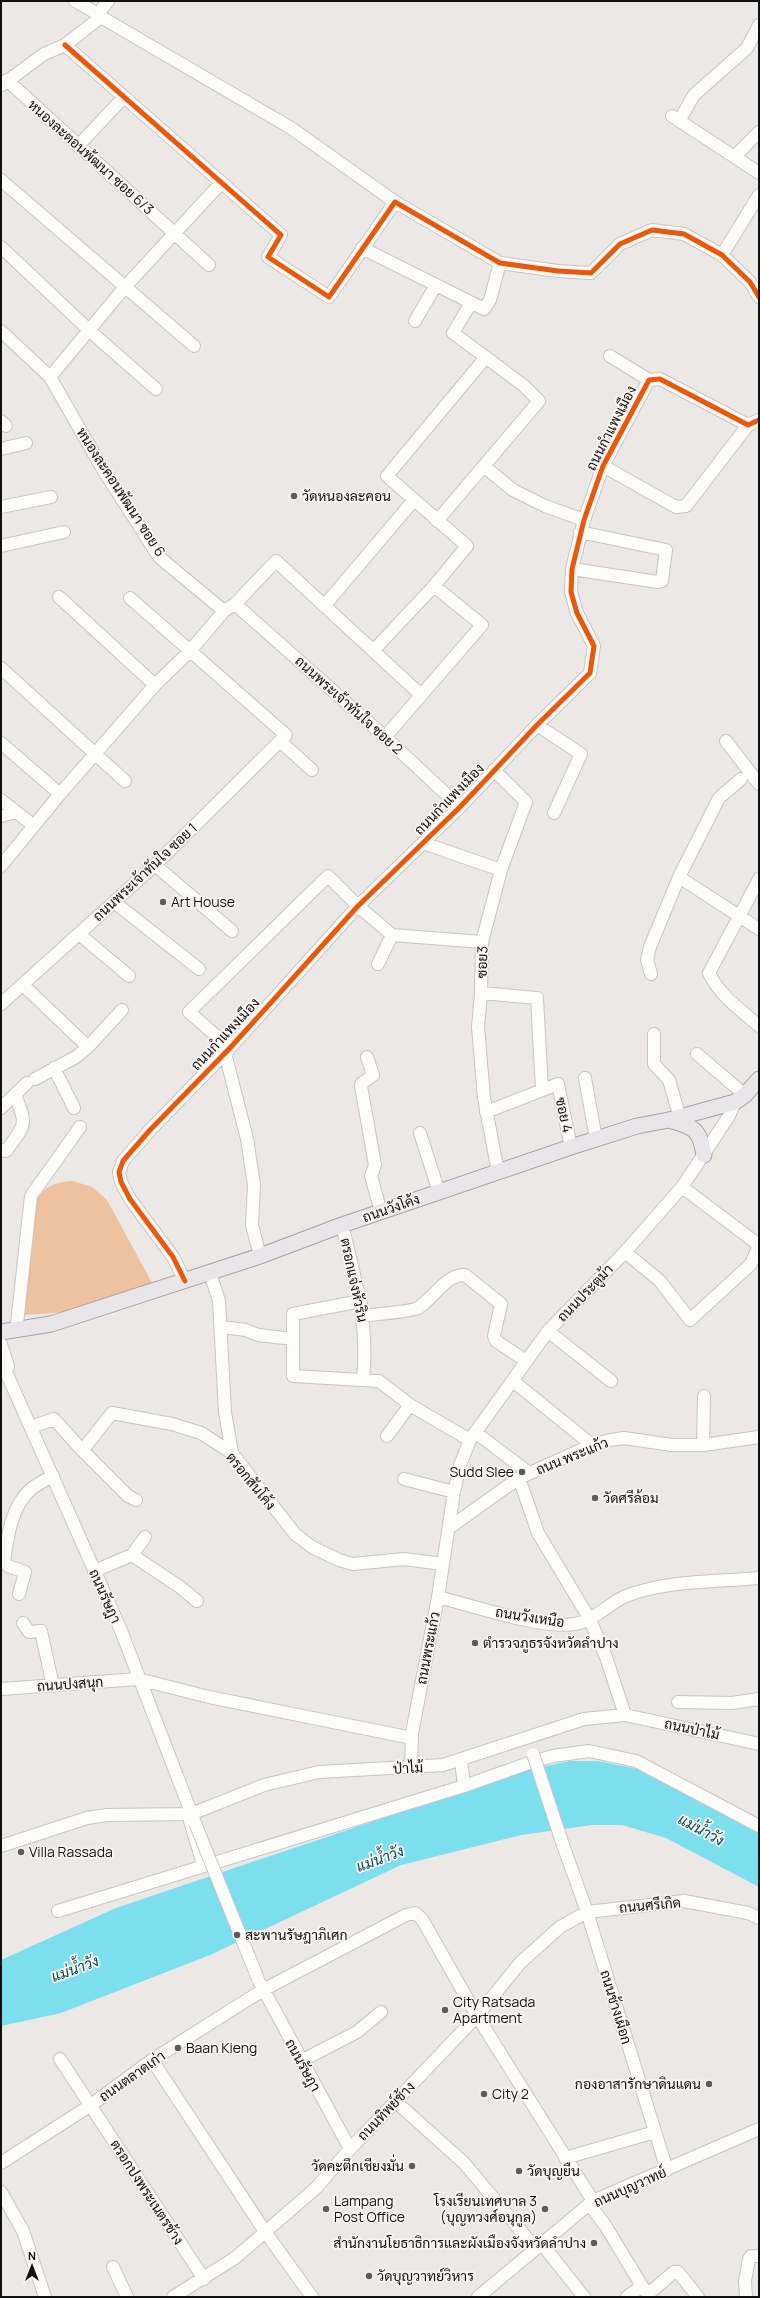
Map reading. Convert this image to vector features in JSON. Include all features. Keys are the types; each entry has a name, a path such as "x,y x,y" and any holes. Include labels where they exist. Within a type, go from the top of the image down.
{"main road":[{"name":"ถนนวังโค้ง","path":"1,1332 51,1324 210,1273 342,1225 571,1147 637,1126 674,1119 750,1091"},
{"path":"674,1119 687,1125 702,1139 704,1155"},
{"name":"ถนนวังโค้ง","path":"1,1324 51,1324"}],"street":[{"path":"75,1 291,128 396,202 500,263 558,272 591,273 620,244 652,230 684,234 722,255 750,282 759,297"},
{"path":"4,83 44,54 65,45 99,15 108,1"},
{"path":"759,25 747,48 694,95 675,118 759,173"},
{"path":"65,45 281,235 268,257 329,297 362,248 396,202"},
{"name":"หนองละตอนพ้ฒนา ซอย 6/3","path":"4,83 78,146 209,265"},
{"path":"78,146 124,98"},
{"path":"734,156 759,132"},
{"path":"1,180 194,346"},
{"path":"50,377 126,287 221,183"},
{"path":"722,255 759,195"},
{"path":"1,247 90,331 156,389"},
{"path":"362,248 484,309 490,300 500,263"},
{"path":"415,321 436,285"},
{"path":"437,521 485,467 539,401 486,357 454,333 471,302"},
{"name":"หนองละคอนพัฒนา ซอย 6","path":"1,331 50,377 102,468 160,557 224,611"},
{"path":"610,356 649,380"},
{"path":"373,651 434,586 467,546 387,476 486,357"},
{"name":"ถนนกำแพงเมือง","path":"185,1281 173,1257 130,1199 121,1182 119,1172 123,1161 150,1130 227,1051 358,906 460,807 537,725 590,673 594,646 577,613 571,592 572,568 580,532 603,466 649,380 660,379 754,423"},
{"path":"603,466 676,507 686,506 754,423"},
{"path":"1,449 26,443"},
{"path":"485,467 513,490 545,506 584,520"},
{"path":"1,507 51,497"},
{"path":"325,605 414,500"},
{"path":"1,546 64,532"},
{"path":"572,568 658,582 662,581 667,552 666,550 580,532"},
{"path":"1,866 60,794 96,755 155,685 190,651 224,611 235,604 276,561 421,695"},
{"path":"385,737 482,625 434,586"},
{"path":"59,597 155,685"},
{"path":"130,598 190,651 283,738 312,770"},
{"name":"ถนนพระเจ้าทันใจ ซอย 2","path":"235,604 385,737 460,807"},
{"path":"1,668 125,780"},
{"path":"537,725 581,754 554,813"},
{"name":"ถนนพระเจ้าทันใจ ซอย 1","path":"1,1004 155,866 283,738"},
{"path":"726,741 759,784"},
{"path":"1,743 60,794"},
{"name":"ซอย3","path":"494,770 526,802 502,870 482,942 481,993 478,1028 486,1112 498,1172"},
{"path":"651,974 647,960 650,947 679,877 719,798 729,787 741,779"},
{"path":"1,800 34,826"},
{"path":"1,816 15,812"},
{"path":"423,843 502,870"},
{"path":"155,866 232,930"},
{"path":"260,1256 252,1225 254,1185 247,1138 227,1051 189,1012 328,876 358,906 392,935 482,942"},
{"path":"679,877 759,929"},
{"path":"759,879 708,973 717,986 734,1004 759,1026"},
{"path":"114,902 199,969"},
{"path":"79,934 129,976"},
{"path":"378,964 392,935"},
{"path":"23,985 88,1047"},
{"path":"481,993 537,998 542,1090 486,1112"},
{"path":"1,1108 31,1081 76,1057 88,1047 122,1010"},
{"path":"654,1034 654,1064 669,1080 674,1119"},
{"path":"697,1054 750,1091"},
{"path":"367,1057 373,1075 361,1084 361,1086 375,1164 371,1176 381,1212"},
{"path":"54,1068 74,1108"},
{"path":"585,1078 596,1139"},
{"name":"ซอย 4","path":"542,1090 558,1084 571,1147"},
{"name":"ถนนประตูม้า","path":"449,1528 454,1492 460,1465 473,1436 548,1331 625,1252 682,1187 729,1116 750,1091"},
{"path":"1,1150 6,1151 23,1127 24,1117 15,1095"},
{"path":"17,1324 31,1196 80,1127"},
{"path":"420,1133 439,1192"},
{"path":"625,1252 660,1281 690,1320 751,1264 759,1245 682,1187"},
{"name":"ตรอกแจ่งหัวริน","path":"342,1225 361,1301 366,1342 363,1379"},
{"path":"210,1273 219,1301 225,1412 232,1453"},
{"path":"363,1316 417,1308 440,1287 461,1275 466,1275 501,1304 494,1336 496,1341 526,1361"},
{"path":"361,1301 293,1314 293,1376 380,1381 410,1405 473,1436 524,1476 538,1533 589,1618 606,1657 624,1715"},
{"path":"220,1327 246,1330 258,1335 293,1339"},
{"path":"548,1331 611,1381"},
{"name":"ถนนรัษฎา","path":"1,1344 8,1366 3,1371 31,1427 120,1628 138,1679 193,1819 261,1985 350,2149"},
{"path":"513,1381 592,1445"},
{"path":"703,1446 704,1396"},
{"path":"387,1436 410,1405"},
{"name":"ตรอกสันโค้ง","path":"80,1448 85,1448 112,1413 172,1424 201,1433 232,1453 294,1534 312,1547 339,1560 353,1564 404,1559 443,1564"},
{"path":"31,1427 54,1419 80,1448 128,1496 136,1500"},
{"name":"ถนน พระแก้ว","path":"449,1528 524,1476 592,1445 624,1438 672,1445 703,1446 759,1437"},
{"path":"19,1594 24,1572 8,1566 3,1561 8,1533 18,1507 31,1489 53,1476"},
{"path":"404,1479 454,1492"},
{"name":"ถนนพระแก้ว","path":"411,1768 412,1738 449,1528"},
{"path":"94,1571 132,1555 145,1537"},
{"path":"132,1555 180,1587 197,1601"},
{"name":"ถนนวังเหนือ","path":"438,1597 507,1615 551,1623 576,1624 626,1596 664,1587 759,1578"},
{"path":"22,1623 29,1632 41,1631 53,1686"},
{"name":"ถนนปงสนุก","path":"1,1689 138,1679 209,1697 412,1738"},
{"path":"678,1702 732,1703 759,1699"},
{"name":"ป่าไม้","path":"193,1819 264,1785 319,1772 411,1768 461,1761 527,1736 584,1719 624,1715"},
{"name":"ถนนป่าไม้","path":"624,1715 759,1744"},
{"name":"ถนนช้างเผือก","path":"527,1736 562,1845 586,1912 667,2170"},
{"path":"58,1911 203,1864 464,1786 553,1756 590,1751 636,1761 759,1826"},
{"path":"461,1761 464,1786"},
{"path":"1,1846 86,1818 107,1815 193,1819 190,1825 203,1864"},
{"name":"ถนนศรีเกิด","path":"586,1912 684,1901 748,1913 759,1918"},
{"name":"ถนนทิพย์ช้าง","path":"173,2297 204,2279 266,2233 316,2188 350,2149 477,2016 520,1963 560,1927 586,1912"},
{"name":"ถนนตลาดเก่า","path":"1,2163 91,2105 152,2060 261,1985 295,1974 406,1915 415,1913 422,1919 477,2016"},
{"path":"301,2061 357,2032 381,2012"},
{"path":"477,2016 566,2158 591,2203 648,2294 674,2272 678,2272 698,2297"},
{"name":"ตรอกปงพระเนตรช้าง","path":"60,2059 204,2279"},
{"path":"152,2060 266,2233 312,2297"},
{"path":"395,2101 464,2163 584,2297"},
{"name":"ถนนบุญวาทย์","path":"478,2297 591,2203 759,2130"},
{"path":"566,2158 655,2132"},
{"path":"1,2192 23,2231 45,2297"},
{"path":"746,2297 745,2282 749,2259 751,2256 759,2256"},
{"path":"113,2266 127,2297"},
{"path":"628,2297 642,2286"}],"shaded area":[{"path":"73,1181 92,1187 107,1200 152,1283 68,1312 24,1315 36,1198 48,1187 62,1182"}],"water":[{"name":"แม่น้ำวัง","path":"570,1761 598,1761 643,1770 759,1831 759,1887 666,1838 622,1825 592,1825 521,1835 401,1865 210,1955 61,2013 1,2026 1,1960 116,1908 523,1771"}],"cycle path":[{"path":"65,45 281,235 268,257 329,297 395,202 500,263 558,271 591,273 620,244 652,230 684,234 722,255 750,282 759,297"},
{"path":"185,1281 173,1257 130,1199 121,1182 119,1172 123,1161 150,1130 230,1048 358,906 460,807 537,725 590,673 594,646 577,613 571,592 572,569 584,520 603,466 649,380 660,379 748,425 759,420"}],"place":[{"name":"วัดหนองละคอน","path":"294,496"},
{"name":"Art House","path":"163,902"},
{"name":"Sudd Slee","path":"522,1472"},
{"name":"วัดศรีล้อม","path":"595,1498"},
{"name":"ตำรวจภูธรจังหวัดลำปาง","path":"475,1643"},
{"name":"Villa Rassada","path":"21,1852"},
{"name":"สะพานรัษฎาภิเศก","path":"237,1935"},
{"name":"City Ratsada Apartment","path":"445,2010"},
{"name":"Baan Kieng","path":"178,2048"},
{"name":"กองอาสารักษาดินแดน","path":"709,2084"},
{"name":"City 2","path":"484,2094"},
{"name":"วัดคะตึกเชียงมั่น","path":"412,2166"},
{"name":"วัดบุญยืน","path":"519,2171"},
{"name":"Lampang Post Office","path":"326,2209"},
{"name":"โรงเรียนเทศบาล 3 (บุญทวงศ์อนุกูล)","path":"545,2209"},
{"name":"สำนักงานโยธาธิการและผังเมืองจังหวัดลำปาง","path":"594,2243"},
{"name":"วัดบุญวาทย์วิหาร","path":"369,2276"}]}
